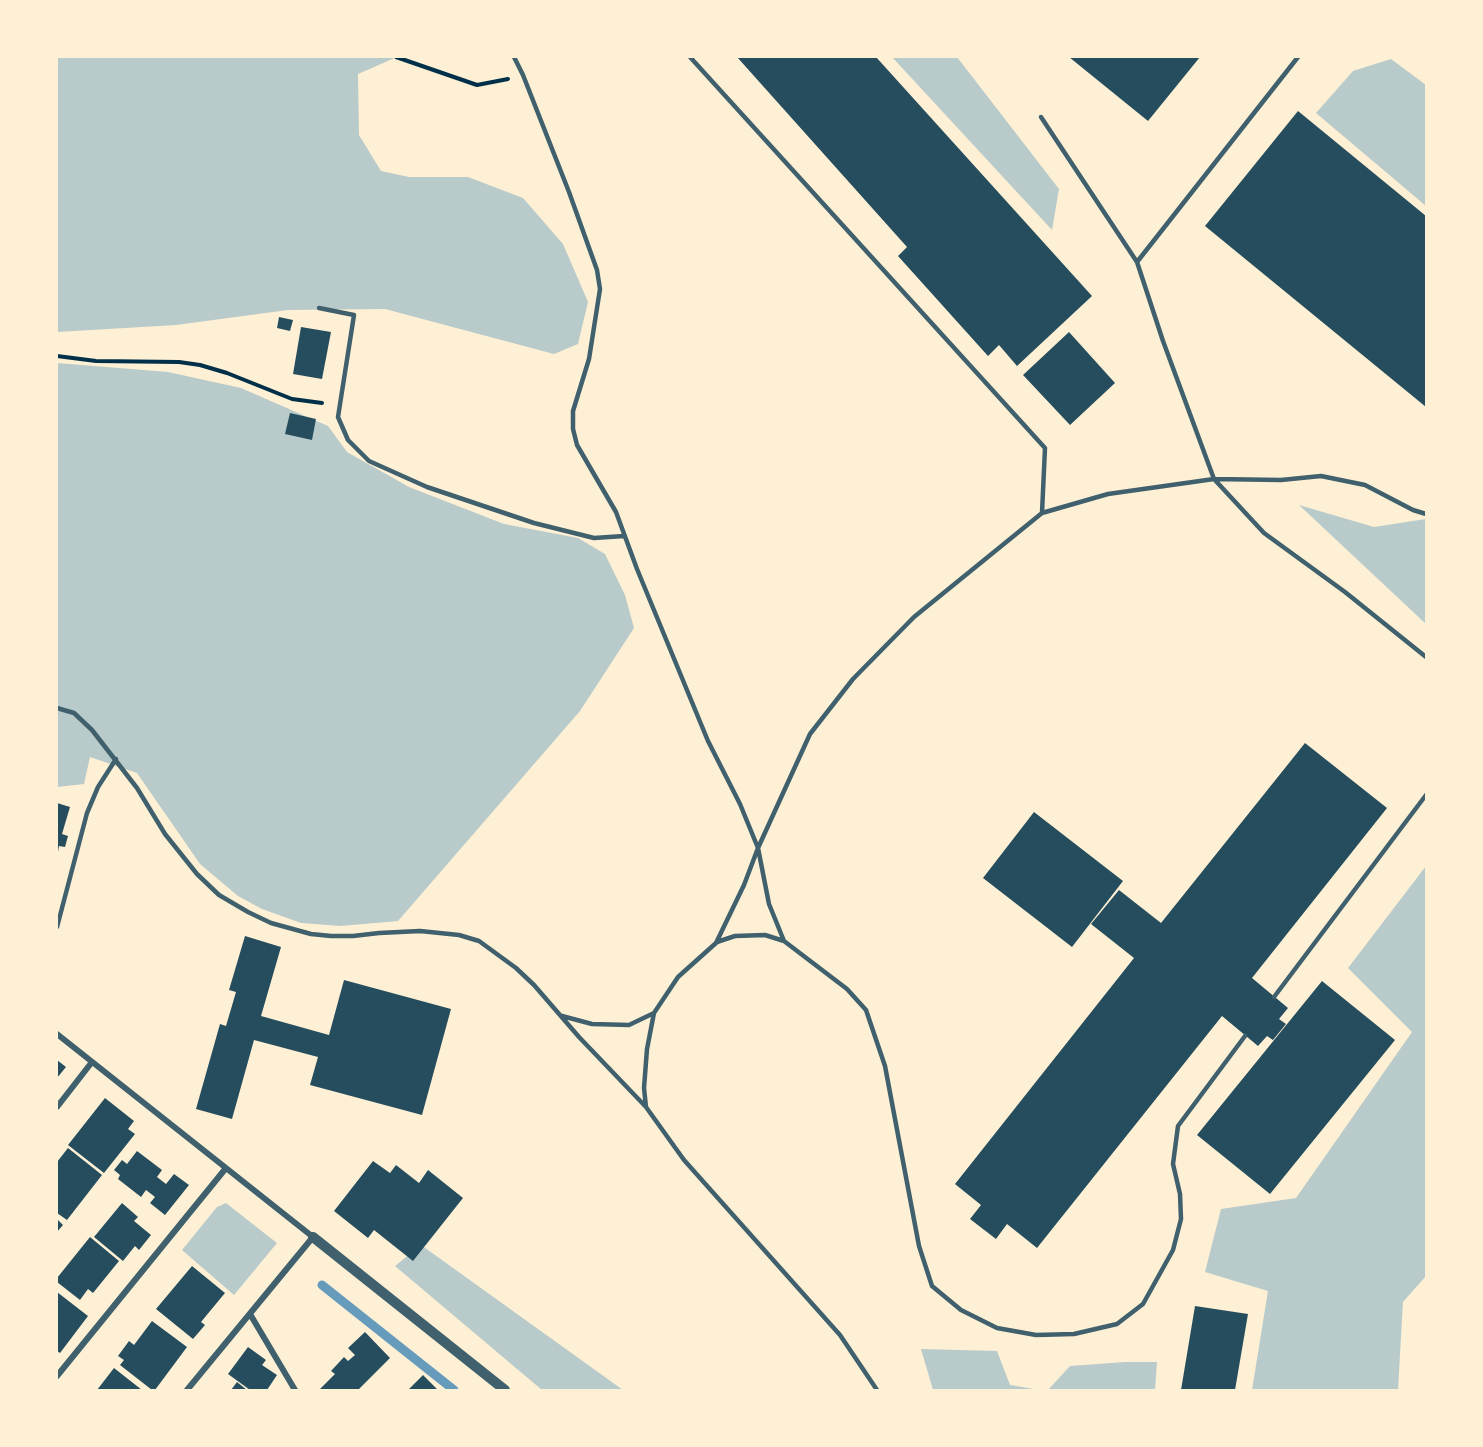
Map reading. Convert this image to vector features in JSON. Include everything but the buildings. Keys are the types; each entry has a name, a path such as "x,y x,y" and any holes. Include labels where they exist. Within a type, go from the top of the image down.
{"street":[{"path":"57,1034 505,1390"},
{"path":"57,1107 92,1062"},
{"path":"57,1376 226,1168"},
{"path":"187,1390 313,1237"},
{"path":"250,1314 295,1390"}],"lane":[{"path":"514,57 523,75 597,270 600,289 596,319 589,359 573,411 573,429 577,445 616,512 708,741 758,848 769,904 784,941"},
{"path":"690,57 1045,448 1042,513"},
{"path":"1137,262 1298,57"},
{"path":"1041,117 1137,262 1163,341 1214,478 1264,533 1345,592 1426,657"},
{"path":"319,308 354,315 338,417 348,440 369,461 427,487 534,523 594,538 624,536"},
{"path":"716,943 810,734 853,679 914,617 1042,513 1108,494 1214,478 1281,480 1320,476 1365,485 1413,510 1426,514"},
{"path":"57,708 74,713 92,730 116,759 165,834 197,874 219,895 248,912 290,929 331,936 420,931 459,935 479,942 516,968 562,1016 592,1052 646,1107 684,1160 840,1335 877,1390"},
{"path":"57,927 87,813 98,787 116,759"},
{"path":"1274,997 1426,795"},
{"path":"646,1107 644,1088 646,1058 654,1013 678,977 716,943 735,936 765,935 784,941 847,989 866,1010 885,1066 919,1246 932,1286 961,1310 997,1328 1036,1335 1074,1334 1117,1324 1143,1304 1173,1250 1181,1219 1180,1194 1173,1164 1178,1126 1245,1036"},
{"path":"562,1016 592,1024 629,1025 654,1013"}],"path":[{"path":"396,57 477,85 491,84 523,75"},
{"path":"57,356 96,361 179,362 200,365 292,399 340,406"}],"shaded area":[{"path":"57,57 397,57 358,74 359,135 381,171 409,177 468,177 523,198 563,244 588,302 578,344 554,354 385,309 288,310 176,325 57,332"},
{"path":"892,57 957,57 1059,189 1052,230"},
{"path":"1391,59 1426,85 1426,206 1316,113 1353,71"},
{"path":"57,363 168,372 241,388 328,426 347,452 409,487 504,524 578,538 605,554 625,595 634,628 580,711 398,921 341,926 301,923 262,909 238,896 200,864 137,773 90,757 84,784 57,787"},
{"path":"1299,505 1374,527 1426,519 1426,624"},
{"path":"1426,866 1426,1276 1403,1302 1398,1390 1252,1390 1268,1291 1205,1272 1221,1209 1296,1198 1412,1032 1348,968"},
{"path":"226,1203 277,1243 234,1295 182,1250 217,1207"},
{"path":"421,1245 623,1390 542,1390 395,1266"},
{"path":"921,1349 997,1351 1010,1385 1040,1390 933,1390"},
{"path":"1157,1362 1155,1390 1048,1390 1070,1366"}],"waterway":[{"path":"322,1285 454,1390"}]}
